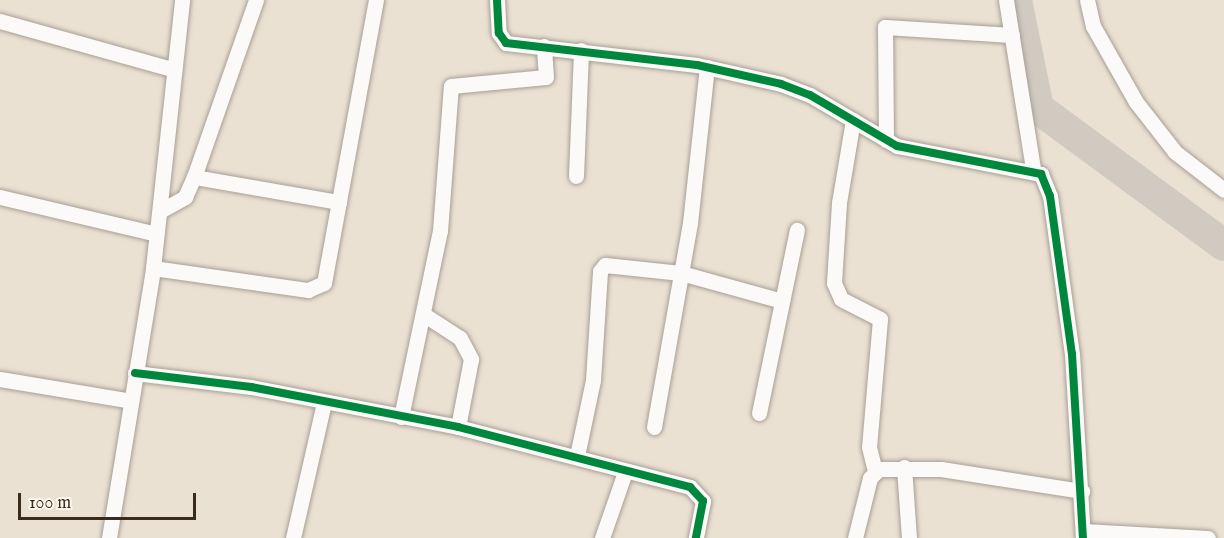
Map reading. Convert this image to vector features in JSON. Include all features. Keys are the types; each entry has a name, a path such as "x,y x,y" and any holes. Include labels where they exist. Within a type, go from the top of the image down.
{"street":[{"path":"109,538 153,268 172,69 182,0"},
{"path":"159,211 185,197 256,0"},
{"path":"153,268 317,288 329,274 339,202 376,0"},
{"path":"496,0 499,33 506,43 581,50 707,67 801,90 886,140 939,157 1033,169 1045,178 1053,213 1072,354 1083,534 1208,538"},
{"path":"1006,0 1033,169"},
{"path":"1087,0 1093,26 1136,102 1175,152 1224,190"},
{"path":"0,21 172,69"},
{"path":"886,140 885,27 1012,34"},
{"path":"401,417 440,231 451,86 546,77 544,46"},
{"path":"576,176 581,50"},
{"path":"654,427 681,273 707,67"},
{"path":"853,120 838,203 834,283 841,299 880,319 869,447 875,471 855,538"},
{"path":"194,177 339,202"},
{"path":"0,197 156,234"},
{"path":"759,413 797,230"},
{"path":"577,456 593,380 600,271 613,263 681,273 782,301"},
{"path":"423,314 460,338 471,359 458,427"},
{"path":"135,373 251,387 324,403 458,427 577,456 624,472 701,493 696,538"},
{"path":"0,379 131,401"},
{"path":"293,538 324,403"},
{"path":"875,471 904,467 1082,491"},
{"path":"904,467 909,538"},
{"path":"603,538 624,472"}],"taxiway":[{"path":"1016,0 1038,108 1224,245"}],"cycle path":[{"path":"497,0 499,33 506,43 697,65 781,84 810,95 897,146 1041,174 1050,196 1072,354 1083,538"},
{"path":"135,373 251,387 458,427 690,487 703,501 696,538"}]}
